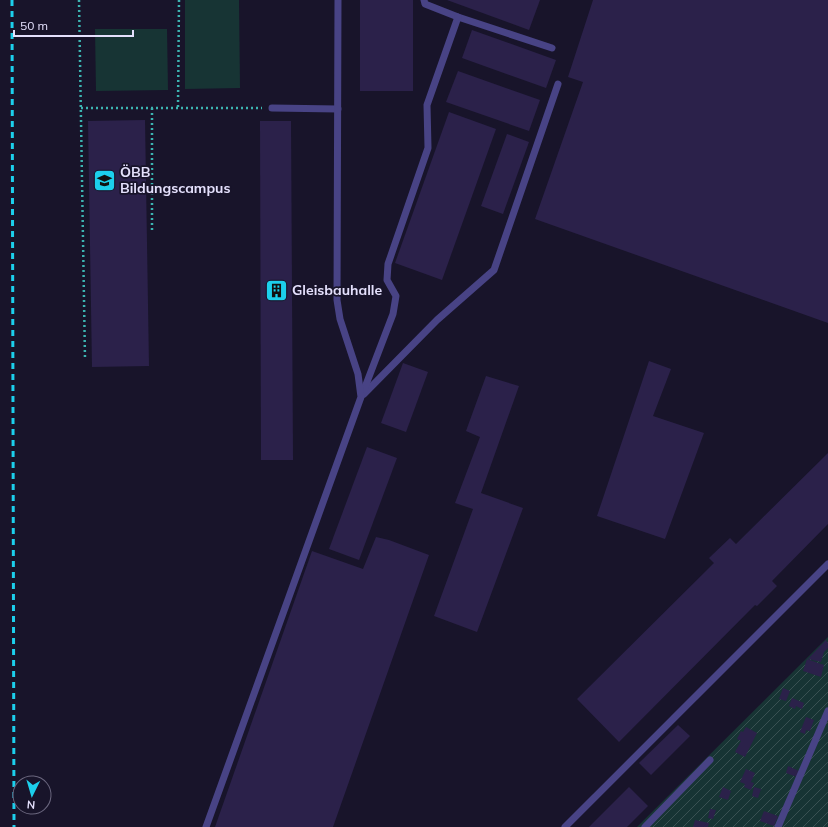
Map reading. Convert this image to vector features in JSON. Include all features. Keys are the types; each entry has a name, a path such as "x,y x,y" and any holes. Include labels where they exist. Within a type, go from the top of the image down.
{"lane":[{"path":"338,0 337,300 340,319 358,374 361,397"},
{"path":"424,0 425,4 458,17 552,48"},
{"path":"206,827 361,397 393,314 396,296 387,280 388,264 428,148 427,106 458,17"},
{"path":"361,397 437,320 494,270 558,84"},
{"path":"272,108 338,109"},
{"path":"564,827 828,564"},
{"path":"778,827 828,711"},
{"path":"645,827 710,760"}],"path":[{"path":"79,0 85,359"},
{"path":"178,108 180,0"},
{"path":"80,108 272,108"},
{"path":"152,108 152,232"}],"green space":[{"path":"185,0 239,0 240,88 185,89"},
{"path":"95,29 167,29 168,90 96,91"},
{"path":"828,637 828,827 637,827"}],"building":[{"path":"360,0 413,0 413,91 360,91"},
{"path":"447,0 540,0 529,30"},
{"path":"593,0 828,0 828,323 535,219 583,82 568,77"},
{"path":"472,30 556,60 546,88 462,58"},
{"path":"458,71 540,100 529,131 446,102"},
{"path":"449,112 496,129 442,280 395,263"},
{"path":"145,120 149,366 92,367 88,121"},
{"name":"Gleisbauhalle","path":"260,121 291,121 293,460 261,460"},
{"path":"507,134 529,142 503,214 481,206"},
{"path":"649,361 671,369 653,416 704,433 665,539 597,516"},
{"path":"403,363 428,372 406,432 381,423"},
{"path":"486,376 519,386 481,493 523,508 477,632 434,616 473,509 455,503 480,437 466,431"},
{"path":"367,447 397,458 359,560 329,549"},
{"path":"828,453 828,524 772,581 777,586 757,606 755,605 619,742 577,699 714,563 709,558 730,538 736,544"},
{"path":"376,537 389,540 429,555 333,827 215,827 312,551 363,569"},
{"path":"826,640 828,643 828,648 824,652 821,662 808,659"},
{"path":"807,659 824,665 821,677 803,671"},
{"path":"783,688 790,691 786,701 779,699"},
{"path":"792,698 804,703 802,709 796,706 795,709 789,706"},
{"path":"806,717 814,720 810,731 806,730 805,734 800,732"},
{"path":"678,725 690,736 651,775 639,763"},
{"path":"746,727 757,733 745,757 735,752 741,741 737,739 741,731 743,732"},
{"path":"788,766 799,771 797,777 786,773"},
{"path":"746,769 755,773 751,782 754,783 751,790 744,787 745,784 740,782"},
{"path":"629,787 648,806 627,827 589,827"},
{"path":"723,787 731,791 728,800 719,797"},
{"path":"754,787 761,789 758,798 752,796"},
{"path":"710,809 716,810 713,819 708,818"},
{"path":"764,811 778,816 774,826 760,821"},
{"path":"695,820 709,823 708,827 693,827"}],"railway":[{"path":"12,0 14,827"}],"place":[{"name":"ÖBB Bildungscampus","path":"105,180"},
{"name":"Gleisbauhalle","path":"276,290"}]}
